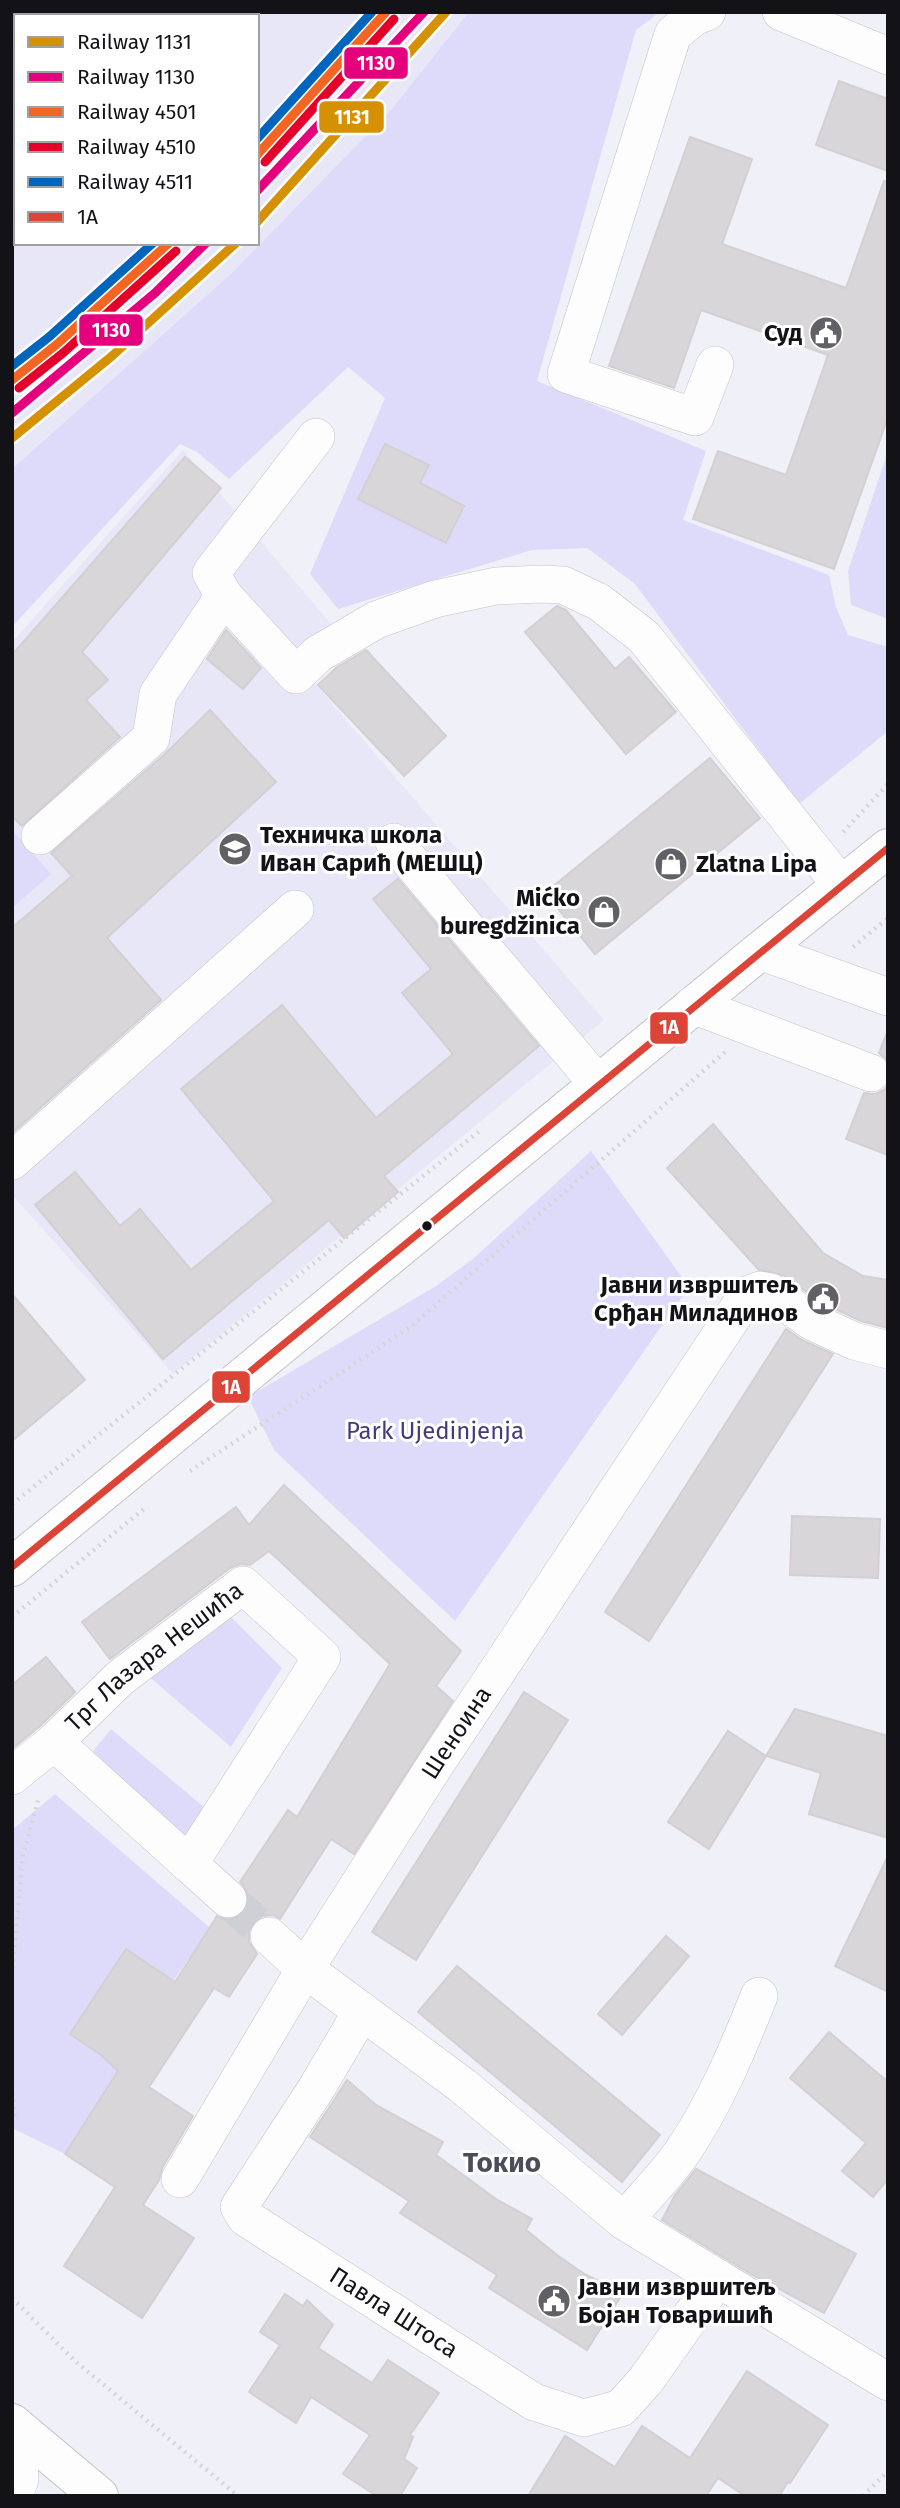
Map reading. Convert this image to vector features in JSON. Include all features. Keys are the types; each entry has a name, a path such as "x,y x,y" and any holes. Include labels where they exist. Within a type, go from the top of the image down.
{"main road":[{"path":"12,1567 760,951 830,871 888,848"},
{"path":"14,2425 80,2488"}],"street":[{"path":"707,12 694,17 673,34 566,374 695,417 715,365"},
{"path":"781,12 888,56"},
{"path":"316,437 211,573 225,596 296,675 318,654 376,620 435,599 496,586 563,585 599,602 644,637 830,871"},
{"path":"40,836 151,738 158,694 225,596"},
{"path":"394,842 598,1084"},
{"path":"12,1161 295,909"},
{"path":"760,951 888,997"},
{"path":"693,1005 871,1073"},
{"name":"Шеноина","path":"180,2179 305,1969 437,1762 747,1295 760,1290 771,1292 811,1321 853,1341 888,1350"},
{"name":"Трг Лазара Нешића","path":"26,1784 54,1742 120,1678 243,1585 322,1657 190,1864"},
{"name":"Трг Лазара Нешића","path":"54,1742 228,1899"},
{"path":"269,1936 305,1969 463,2086 624,2221 888,2382"},
{"path":"624,2221 682,2152 702,2120 742,2039 759,1996"},
{"name":"Павла Штоса","path":"362,2011 316,2089 239,2207 246,2218 534,2402 584,2418 621,2408 646,2380 718,2278"},
{"path":"14,2425 20,2479 14,2496"}],"path":[{"path":"830,871 888,784"},
{"path":"821,972 888,918"},
{"path":"183,1476 409,1328 753,1027"},
{"path":"12,1504 488,1125"},
{"path":"12,1617 151,1503"},
{"path":"12,1975 23,1855 26,1784"},
{"path":"12,2086 15,2120"},
{"path":"12,2298 75,2361 239,2496"},
{"path":"863,2496 888,2471"}],"shaded area":[{"path":"12,12 499,12 12,488"},
{"name":"Техничка школа Иван Сарић (МЕШЦ)","path":"183,450 349,645 310,678 604,1020 173,1374 12,1195 12,642"}],"green space":[{"path":"469,12 660,12 636,30 537,381 706,451 683,520 829,575 836,607 848,635 888,647 888,731 799,804 635,584 587,548 532,550 338,609 310,574 385,398 348,367 229,479 197,452 180,444 12,627 12,469 232,273 391,110"},
{"path":"888,451 888,619 851,605 848,571"},
{"path":"12,830 51,874 12,908"},
{"name":"Park Ujedinjenja","path":"591,1151 689,1287 455,1621 274,1450 248,1397 436,1286 474,1258"},
{"path":"229,1615 282,1668 231,1747 147,1675"},
{"path":"111,1729 217,1818 195,1844 90,1755"},
{"path":"55,1794 210,1928 163,1995 154,1968 125,1949 89,2005 89,2021 81,2016 70,2034 99,2054 124,2062 83,2125 84,2140 76,2136 65,2154 12,2128 12,1830"}],"building":[{"path":"839,81 888,99 888,171 816,145"},
{"name":"Суд","path":"690,137 752,159 722,244 846,288 884,181 888,182 888,417 834,569 693,519 718,451 786,475 828,355 701,310 674,388 609,366"},
{"path":"385,444 429,465 420,483 464,506 446,543 358,499"},
{"path":"185,457 221,488 82,652 108,680 86,700 120,737 22,826 12,816 12,655"},
{"path":"557,606 566,610 615,669 629,657 676,712 626,754 525,632"},
{"path":"226,630 261,668 243,689 207,659"},
{"path":"366,650 446,736 404,776 318,685 337,667"},
{"path":"210,710 276,782 107,938 161,1000 12,1133 12,928 72,876 51,853 165,754"},
{"path":"710,758 760,818 595,954 545,893"},
{"path":"398,879 539,1046 384,1176 398,1192 344,1238 329,1220 163,1359 35,1205 75,1172 120,1226 140,1209 191,1270 274,1201 181,1089 282,1005 376,1118 453,1054 402,993 431,969 373,899"},
{"path":"886,1035 888,1036 888,1061 879,1053"},
{"path":"888,1085 888,1155 846,1139 864,1093 875,1094"},
{"path":"713,1124 823,1253 863,1276 888,1280 888,1328 861,1321 822,1303 783,1275 759,1270 667,1168"},
{"path":"12,1294 85,1380 12,1441"},
{"path":"786,1329 802,1340 833,1354 649,1641 605,1612"},
{"path":"284,1485 461,1651 436,1686 453,1701 354,1854 331,1839 280,1919 273,1915 263,1916 253,1922 249,1931 249,1942 257,1954 229,1997 214,1988 149,2087 193,2116 143,2205 194,2238 142,2318 64,2266 115,2187 65,2154 118,2071 101,2055 70,2034 126,1949 175,1982 217,1916 224,1920 234,1919 244,1912 249,1903 248,1893 240,1882 288,1810 297,1817 390,1664 269,1551 250,1565 240,1564 230,1568 110,1659 82,1622 236,1507 249,1525"},
{"path":"792,1516 880,1519 878,1578 790,1575"},
{"path":"46,1657 75,1692 12,1749 12,1685"},
{"path":"524,1692 568,1720 416,1960 372,1932"},
{"path":"795,1709 888,1736 888,1838 809,1814 821,1773 766,1756"},
{"path":"728,1731 766,1756 709,1849 668,1822"},
{"path":"888,1856 888,1992 835,1966"},
{"path":"666,1936 689,1956 622,2035 598,2014"},
{"path":"457,1966 660,2135 622,2182 418,2012"},
{"path":"829,2032 888,2082 888,2179 873,2197 842,2171 866,2143 790,2078"},
{"path":"347,2080 376,2105 443,2142 436,2155 496,2199 532,2219 526,2230 557,2255 586,2275 623,2293 587,2350 489,2288 497,2275 400,2213 409,2201 310,2137"},
{"path":"696,2169 856,2254 824,2313 749,2273 662,2220 675,2195"},
{"path":"285,2294 303,2306 307,2300 333,2325 318,2348 372,2383 388,2360 439,2393 410,2435 413,2437 404,2459 417,2468 400,2496 377,2496 343,2474 370,2435 311,2397 296,2423 249,2392 280,2345 260,2332"},
{"path":"747,2371 828,2425 779,2496 745,2496 718,2478 706,2496 528,2496 565,2436 615,2467 642,2426 690,2458"}],"tunnel":[{"path":"228,1899 269,1936"}],"rail line":[{"name":"4511","path":"259,137 372,12"},
{"name":"4501","path":"259,153 386,12"},
{"name":"1130","path":"259,189 424,12"},
{"name":"1131","path":"259,220 446,12"},
{"name":"4510","path":"265,162 394,19"},
{"name":"4511","path":"12,366 49,337 151,245"},
{"name":"4501","path":"12,380 56,345 167,245"},
{"name":"1130","path":"12,413 155,293 204,245"},
{"name":"1131","path":"12,438 112,356 234,245"},
{"name":"4510","path":"19,388 63,353 176,251"}],"transit line":[{"name":"1A","path":"12,1567 888,848"}],"place":[{"name":"Суд","path":"826,333"},
{"name":"Техничка школа Иван Сарић (МЕШЦ)","path":"235,849"},
{"name":"Zlatna Lipa","path":"671,864"},
{"name":"Mićko buregdžinica","path":"604,912"},
{"name":"Јавни извршитељ Срђан Миладинов","path":"823,1299"},
{"name":"Јавни извршитељ Бојан Товаришић","path":"554,2301"}],"district":[{"name":"Токио","path":"502,2162"}]}
